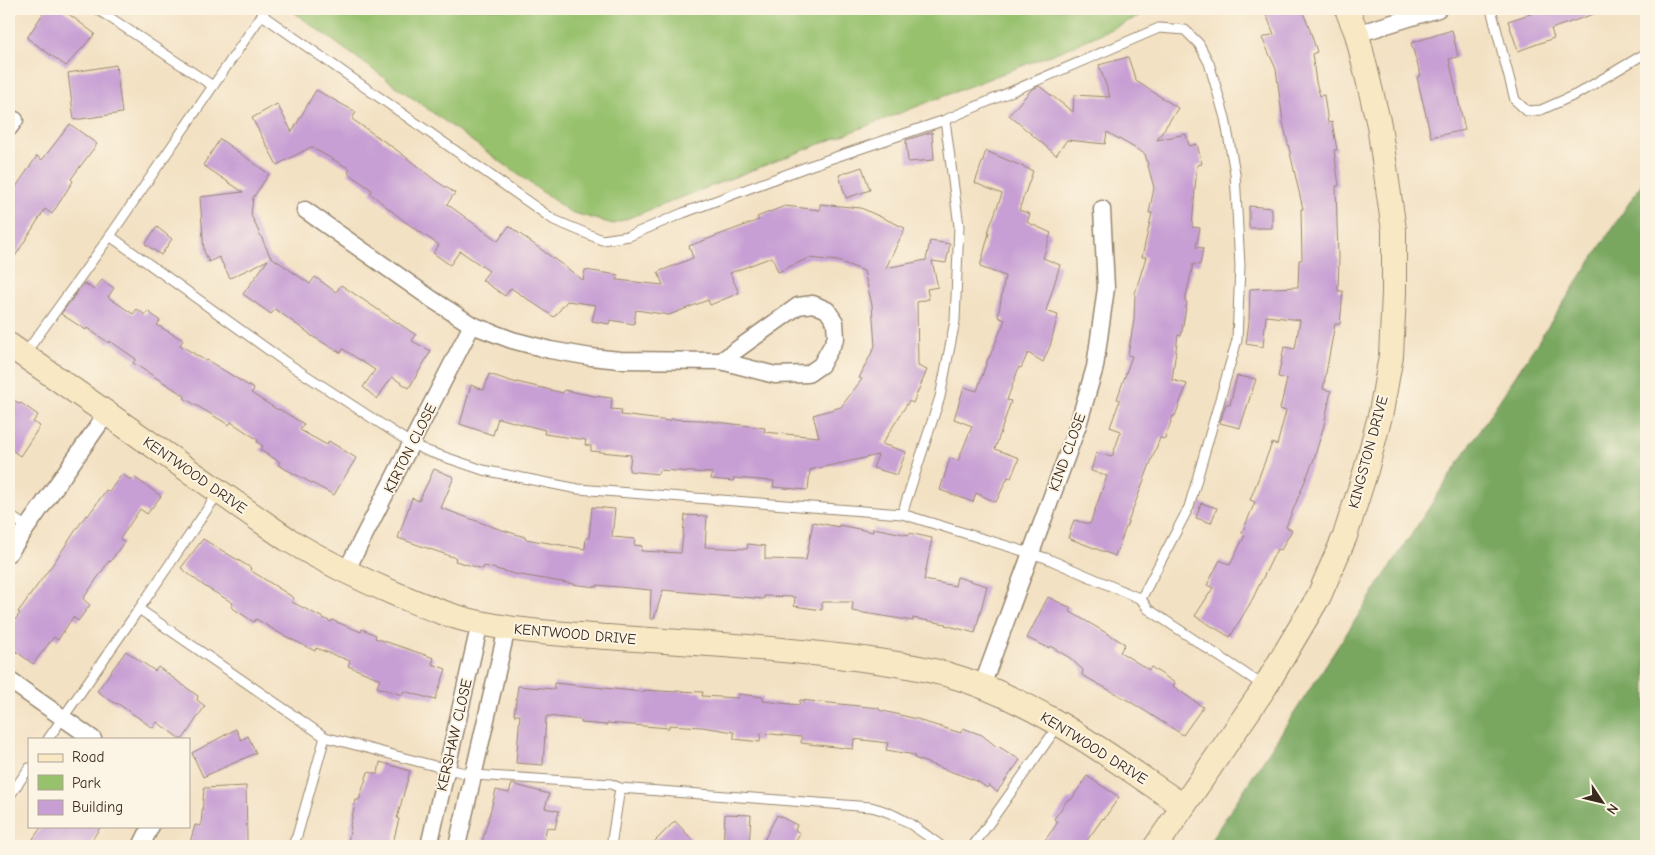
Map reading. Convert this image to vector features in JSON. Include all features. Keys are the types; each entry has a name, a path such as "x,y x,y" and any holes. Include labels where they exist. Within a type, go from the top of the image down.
{"street":[{"name":"KINGSTON DRIVE","path":"1156,846 1265,687 1319,596 1345,536 1366,470 1381,412 1391,356 1394,230 1379,125 1357,34 1347,9"},
{"path":"1357,34 1438,9"},
{"name":"KIND CLOSE","path":"982,686 1078,425 1095,367 1106,288 1102,209"},
{"path":"305,210 432,300 472,325 550,350 591,358 655,361 721,361 774,375 808,374 821,365 836,338 835,322 827,310 813,304 798,306 721,361"},
{"name":"KIRTON CLOSE","path":"346,571 472,325"},
{"name":"KENTWOOD DRIVE","path":"16,350 287,539 315,556 419,604 448,615 507,628 538,632 806,652 887,662 928,670 982,686 1060,724 1090,742 1183,806"},
{"path":"9,553 107,413"},
{"name":"KERSHAW CLOSE","path":"429,846 480,623"},
{"name":"KERSHAW CLOSE","path":"457,846 507,628"},
{"path":"9,680 92,738"},
{"path":"141,846 150,828"}],"lane":[{"path":"97,9 213,86"},
{"path":"1491,9 1516,100 1527,111 1541,110 1577,94 1646,53"},
{"path":"16,350 110,236 264,12 554,220 602,240 629,236 683,212 945,120 1159,28 1185,30 1199,44 1209,63 1225,118 1235,173 1240,266 1237,340 1189,507 1141,599"},
{"path":"902,514 940,397 956,321 959,226 945,120"},
{"path":"110,236 284,361 412,444 427,451 483,470 578,489 902,514 1031,552 1141,599 1148,609 1265,687"},
{"path":"49,738 219,492"},
{"path":"9,515 27,527"},
{"path":"139,610 326,737 474,775 611,784 620,788 872,807 888,811 903,819 942,846"},
{"path":"974,846 1060,724"},
{"path":"292,846 297,836 326,737"},
{"path":"9,797 28,769"},
{"path":"611,846 620,788"}],"green space":[{"path":"298,9 1155,9 1071,47 613,224 570,212 295,13"},
{"path":"1646,177 1646,846 1207,846"}],"building":[{"path":"46,9 62,9 95,34 66,66 27,38"},
{"path":"1264,9 1301,9 1317,52 1312,54 1316,82 1320,96 1324,95 1328,123 1332,122 1337,150 1334,150 1339,186 1336,186 1339,257 1338,291 1343,291 1340,324 1335,324 1323,389 1331,391 1324,425 1314,459 1286,527 1292,530 1281,550 1277,549 1251,602 1230,637 1195,616 1213,588 1207,585 1220,560 1230,565 1245,535 1242,533 1255,502 1250,500 1272,443 1277,445 1286,411 1280,409 1287,379 1278,377 1284,347 1295,349 1300,320 1266,316 1263,347 1246,344 1250,289 1298,287 1299,260 1302,260 1301,209 1303,209 1283,122 1276,69 1262,38 1274,34"},
{"path":"1546,9 1601,9 1602,11 1551,29 1554,38 1518,51 1508,21"},
{"path":"1452,30 1458,57 1449,59 1465,130 1431,137 1417,77 1421,76 1411,43"},
{"path":"1128,57 1136,81 1178,108 1157,140 1186,134 1189,146 1197,144 1202,164 1197,165 1192,227 1200,228 1196,247 1203,248 1200,265 1193,264 1185,301 1187,302 1181,336 1178,335 1172,380 1187,384 1165,439 1160,438 1115,556 1068,538 1074,520 1090,524 1107,476 1091,471 1096,453 1112,457 1121,431 1110,427 1120,400 1117,399 1132,356 1128,355 1134,320 1135,293 1146,257 1142,257 1152,213 1149,213 1154,188 1145,154 1107,132 1105,144 1067,140 1056,155 1009,115 1031,90 1039,86 1073,112 1074,95 1110,97 1099,65"},
{"path":"116,65 122,113 74,120 68,73"},
{"path":"316,90 356,112 352,119 455,193 447,204 498,241 509,226 583,280 585,270 618,275 617,280 663,285 658,272 693,258 689,246 759,220 757,217 785,206 820,210 820,204 861,208 905,228 886,268 926,260 930,241 950,244 946,263 932,261 938,287 927,289 929,299 917,302 918,366 927,370 913,403 909,401 882,444 906,452 897,475 873,468 878,455 810,470 808,490 773,487 774,481 734,478 733,481 711,479 712,473 659,470 658,474 629,471 631,455 591,451 591,446 585,445 586,440 544,434 545,430 498,418 493,435 460,424 471,385 484,390 489,374 517,383 563,393 564,390 612,398 611,409 622,410 621,415 670,421 671,419 701,420 765,428 764,432 819,437 813,415 841,407 862,379 859,378 875,346 872,305 864,271 838,261 809,258 778,272 772,257 730,273 739,293 710,305 708,300 669,315 636,310 634,324 610,320 609,324 592,321 596,305 567,301 554,317 511,288 505,296 482,280 489,271 460,251 450,265 433,253 439,245 404,221 370,193 372,190 348,173 350,169 311,147 277,165 252,118 277,104 292,132"},
{"path":"70,124 97,144 71,179 73,181 52,214 45,209 9,266 9,197 37,156 42,160"},
{"path":"932,132 934,160 908,162 906,140"},
{"path":"220,139 269,174 253,198 251,215 270,256 310,284 315,277 336,292 341,285 416,335 412,341 431,351 409,388 392,377 377,399 363,387 375,370 343,349 341,353 310,335 275,309 271,314 243,294 268,260 230,278 219,257 209,262 204,251 200,197 243,192 203,165"},
{"path":"986,151 1033,171 1019,210 1030,214 1027,222 1051,233 1043,258 1060,265 1046,311 1058,315 1050,346 1043,362 1028,353 1021,368 1019,367 1007,400 1011,401 995,449 1019,458 1011,478 1008,477 996,502 976,493 973,502 940,490 950,458 958,461 972,426 954,419 964,387 977,391 988,358 1005,320 998,317 1005,276 980,267 988,232 1002,194 975,183"},
{"path":"862,167 870,190 846,198 839,175"},
{"path":"1249,206 1272,208 1272,228 1249,228"},
{"path":"157,227 172,239 161,255 145,244"},
{"path":"102,280 114,288 108,297 133,314 137,309 145,315 148,311 160,321 157,325 183,340 180,345 254,389 251,393 304,424 300,430 327,445 329,441 356,458 334,495 278,465 280,462 260,450 263,446 257,442 258,440 231,422 229,425 184,398 185,396 133,363 136,359 110,341 109,343 61,314 84,283 94,290"},
{"path":"1237,376 1256,379 1240,428 1220,423 1226,404 1230,405"},
{"path":"9,397 38,415 33,422 40,426 20,456 9,448"},
{"path":"434,469 454,477 441,508 525,537 525,539 585,549 586,538 589,538 592,507 615,509 612,537 635,539 634,545 642,546 641,551 681,553 685,515 707,516 705,547 747,549 748,544 765,546 765,559 806,560 813,522 873,532 873,528 932,538 924,580 955,586 957,577 987,586 975,633 946,624 913,618 913,621 852,611 853,602 822,602 822,610 794,606 795,597 764,596 764,599 663,590 654,619 650,619 651,590 579,585 515,574 484,566 483,569 455,561 456,558 398,538 412,498 419,501"},
{"path":"122,474 131,480 134,477 161,496 147,514 140,509 120,539 124,542 83,599 90,605 78,621 73,617 58,640 54,637 33,664 9,646 9,629 20,613 18,612 86,515 88,516 106,490 109,492"},
{"path":"1201,503 1217,508 1211,523 1196,518"},
{"path":"203,539 251,568 250,570 294,598 292,602 331,622 332,620 361,632 362,629 376,635 375,638 434,658 432,664 446,669 435,700 404,691 402,695 377,687 380,679 348,666 350,661 316,648 315,651 256,619 254,622 231,607 233,603 204,586 181,568"},
{"path":"1048,597 1071,608 1069,611 1125,644 1120,652 1149,670 1151,667 1175,683 1173,686 1203,707 1183,735 1129,701 1082,675 1083,670 1070,658 1050,646 1049,648 1027,638"},
{"path":"126,651 155,671 158,667 198,696 197,700 205,706 184,738 179,738 157,722 153,728 97,691"},
{"path":"554,683 644,692 644,690 703,692 702,696 738,698 738,694 763,697 763,701 799,705 800,700 879,708 879,710 921,720 961,733 963,728 982,735 997,747 1020,760 997,792 989,785 987,788 977,781 914,758 915,755 886,750 888,743 854,739 853,749 801,743 802,737 761,733 760,742 734,739 734,732 702,727 669,725 669,728 607,723 607,725 581,723 581,720 548,716 546,717 543,765 516,763 520,715 514,715 518,686 554,689"},
{"path":"236,729 241,740 248,736 256,753 203,777 192,753"},
{"path":"380,762 410,771 397,818 399,819 392,846 347,846 356,800 359,800 368,772 378,774"},
{"path":"1087,776 1119,797 1083,846 1041,846 1058,822 1054,819 1068,799 1071,800"},
{"path":"512,784 549,794 545,808 559,811 555,829 547,827 542,846 481,846 496,790 509,793"},
{"path":"246,786 247,839 245,846 189,846 195,825 201,826 204,788"},
{"path":"725,814 751,815 749,846 723,846"},
{"path":"777,815 797,825 795,830 800,833 793,846 761,846"},
{"path":"675,821 698,846 650,846"},
{"path":"41,828 100,828 88,846 28,846"}]}
